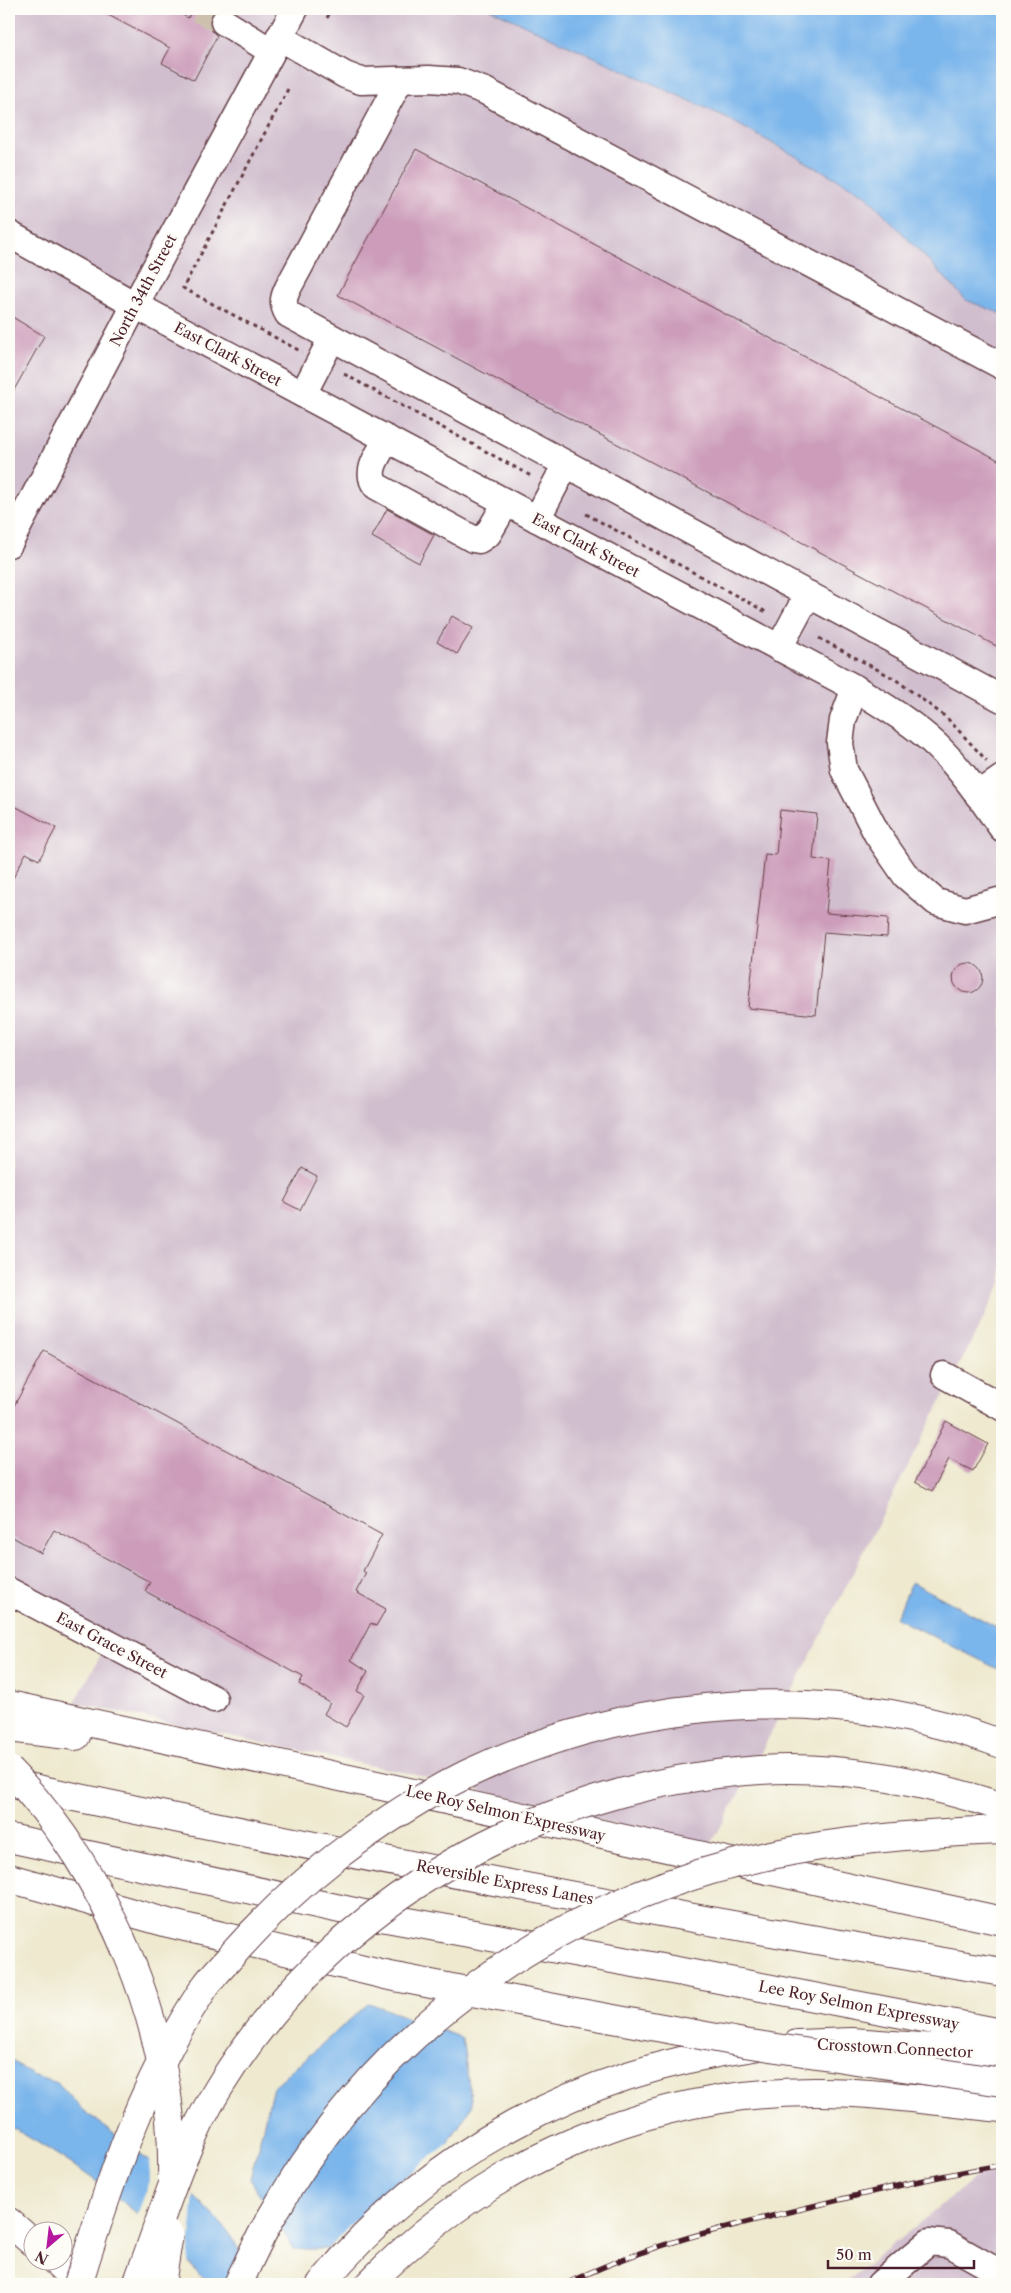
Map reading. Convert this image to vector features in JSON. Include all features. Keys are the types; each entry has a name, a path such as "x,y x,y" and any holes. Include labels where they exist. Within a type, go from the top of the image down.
{"main road":[{"path":"64,2270 79,2284 114,2168 143,2097 176,2032 206,1985 255,1930 300,1884 357,1841 425,1797 497,1761 572,1734 628,1719 689,1709 795,1704 852,1709 940,1726 1002,1744"},
{"name":"Lee Roy Selmon Expressway","path":"9,1705 1002,1921"},
{"path":"9,1728 200,1747"},
{"path":"9,1770 54,1822 91,1878 115,1923 143,2001 161,2067 170,2142 170,2230 161,2284"},
{"path":"137,2284 192,2137 220,2086 259,2029 309,1972 355,1929 398,1896 467,1853 515,1830 594,1800 688,1778 761,1770 840,1772 921,1784 1002,1807"},
{"name":"Reversible Express Lanes","path":"9,1783 135,1810 675,1915 1002,1972"},
{"path":"238,2284 272,2216 292,2184 333,2124 357,2095 394,2056 461,1996 501,1966 546,1939 606,1908 659,1887 714,1869 772,1854 854,1841 1002,1830"},
{"name":"Lee Roy Selmon Expressway","path":"9,1838 359,1913 656,1967 1002,2034"},
{"path":"9,1878 168,1923 385,1975 735,2041 1002,2082"},
{"name":"Crosstown Connector","path":"321,2284 371,2230 403,2200 444,2168 489,2137 519,2121 610,2081 713,2052 762,2046 852,2042 1002,2054"},
{"path":"369,2284 411,2243 490,2185 530,2161 571,2142 635,2118 714,2099 776,2093 862,2093 1002,2108"},
{"path":"9,2222 22,2233"}],"street":[{"name":"North 34th Street","path":"9,544 135,305 295,9"},
{"path":"224,22 361,81 429,79 458,81 485,92 1002,366"},
{"path":"400,80 284,297 283,307 288,314 1002,699"},
{"name":"East Clark Street","path":"9,234 135,305 855,688 904,719 937,746 963,774 1002,828"},
{"path":"303,394 332,338"},
{"path":"387,439 372,468 370,476 376,486 474,539 479,540 488,534 506,503"},
{"path":"537,519 566,464"},
{"path":"779,648 808,594"},
{"path":"855,688 843,720 840,742 844,770 878,834 906,876 936,902 965,910 1002,900"},
{"path":"978,794 1002,778"},
{"path":"944,1375 1002,1406"},
{"name":"East Grace Street","path":"9,1591 214,1699"},
{"path":"880,2284 929,2242 949,2244 1002,2274 996,2284"}],"path":[{"path":"327,18 332,9"},
{"path":"288,89 183,288 302,352"},
{"path":"344,374 531,476"},
{"path":"586,514 768,613"}],"shaded area":[{"path":"9,9 490,9 723,116 866,195 966,300 1002,314 1002,1282 754,1766 709,1848 434,1779 75,1703 103,1651 9,1594"},
{"path":"1002,2168 1002,2284 844,2284 985,2170"}],"water":[{"path":"490,9 1002,9 1002,314 966,300 866,195 723,116"},
{"path":"912,1582 1002,1630 1002,1671 896,1618"},
{"path":"369,2003 462,2038 472,2106 446,2146 327,2249 294,2249 250,2179 273,2087"},
{"path":"9,2058 32,2075 58,2083 81,2108 197,2199 227,2230 263,2284 208,2284 163,2237 116,2196 91,2177 9,2126"}],"pier":[{"path":"453,2140 448,2148 327,2251 352,2223 416,2168"},
{"path":"149,2159 194,2193 188,2265 137,2215 150,2181"}],"building":[{"path":"97,9 171,9 188,18 193,9 217,9 211,15 209,22 211,30 217,36 194,80 162,63 170,48"},
{"path":"416,149 1002,462 1002,649 338,295"},
{"path":"9,315 44,336 9,399"},
{"path":"387,509 434,535 419,563 372,537"},
{"path":"452,616 473,628 457,654 437,642"},
{"path":"9,803 56,828 39,860 26,853 9,886"},
{"path":"780,810 817,814 813,859 831,861 826,913 888,918 887,937 824,932 816,1015 748,1008 765,854 776,855"},
{"path":"968,963 979,967 983,978 979,989 968,993 957,989 953,978 957,967"},
{"path":"302,1168 317,1176 300,1210 284,1202"},
{"path":"44,1351 382,1535 363,1571 366,1573 356,1592 386,1609 376,1626 371,1623 351,1660 368,1671 357,1691 364,1695 346,1727 324,1714 330,1703 299,1684 303,1677 145,1591 150,1582 54,1530 41,1553 9,1535 9,1415"},
{"path":"946,1421 988,1444 973,1471 949,1459 932,1491 915,1482"}],"tunnel":[{"path":"198,9 224,22"}],"railway":[{"path":"566,2284 622,2259 711,2231 901,2185 1002,2165"}]}
